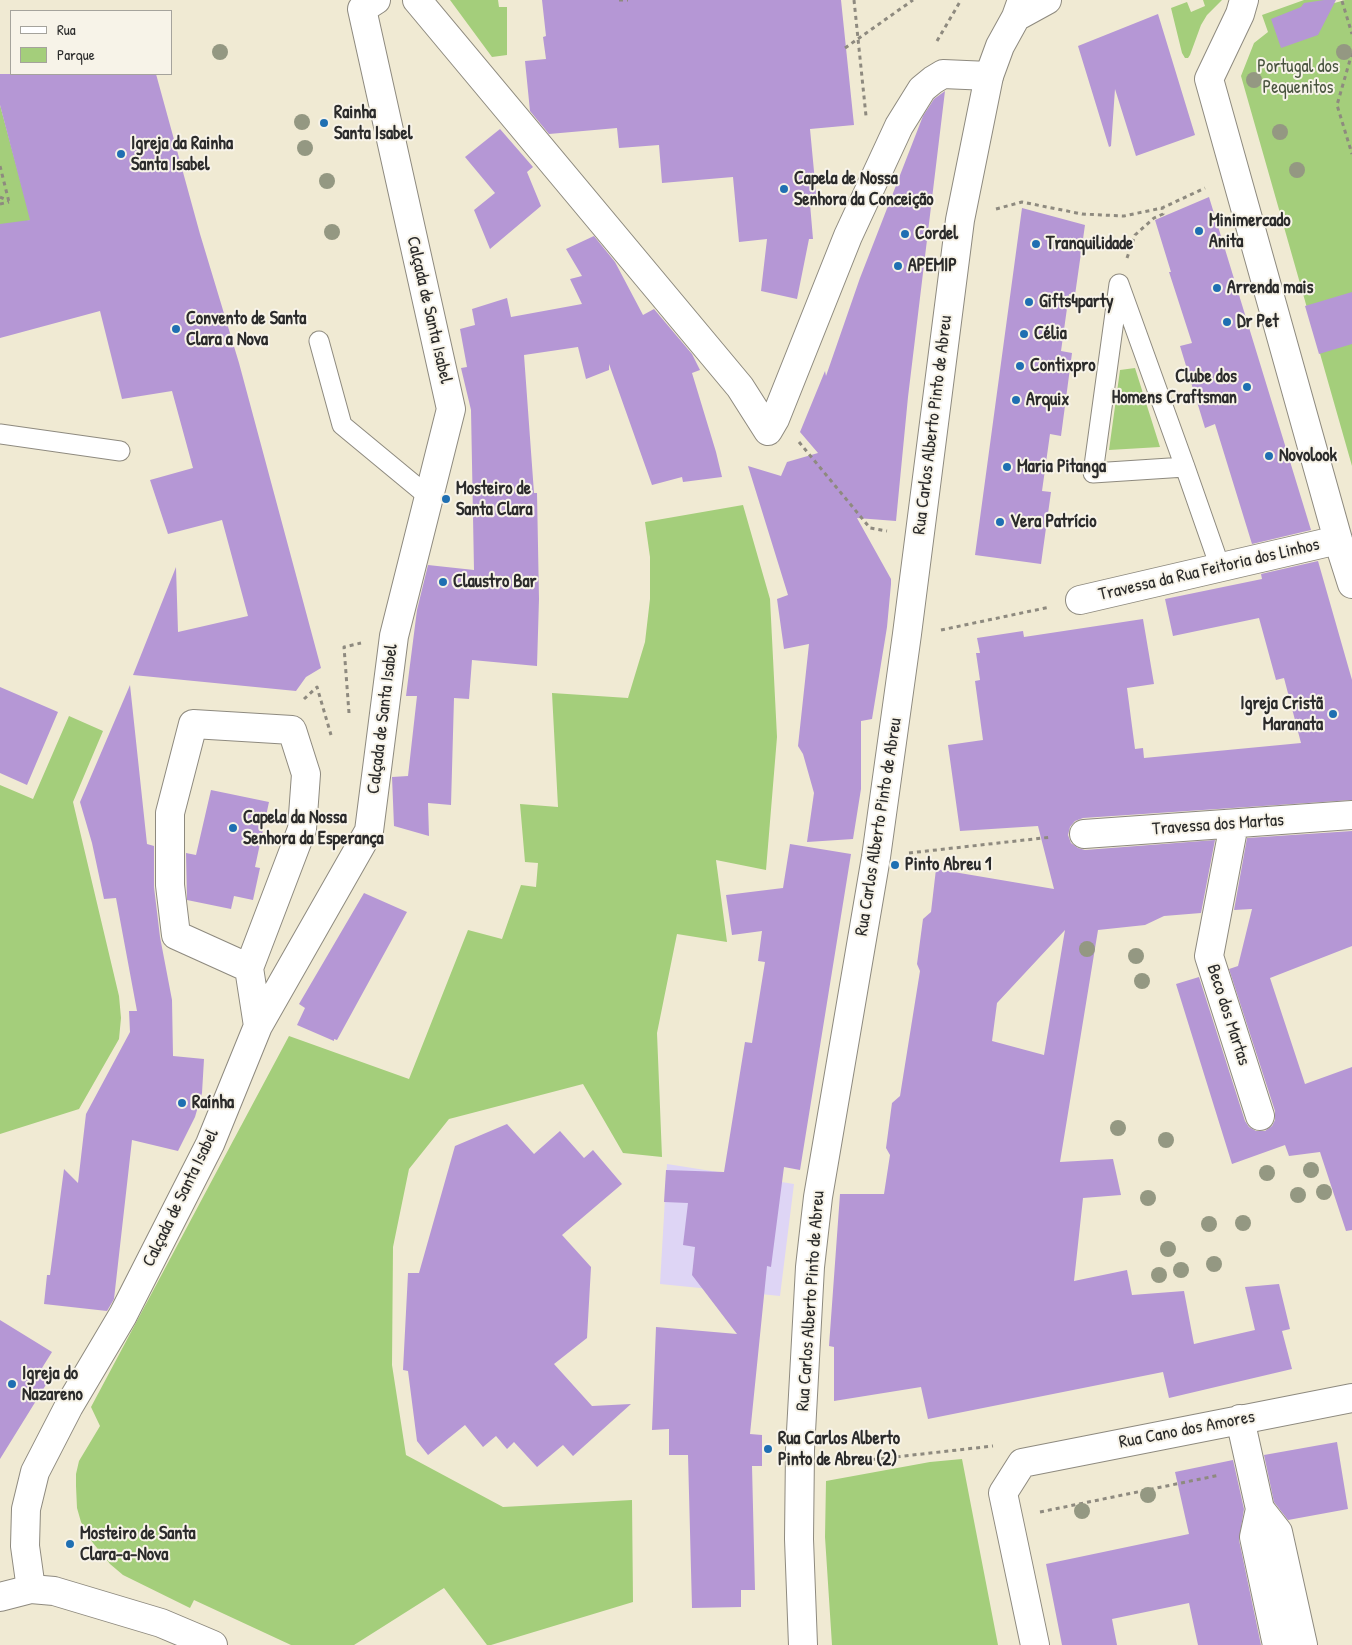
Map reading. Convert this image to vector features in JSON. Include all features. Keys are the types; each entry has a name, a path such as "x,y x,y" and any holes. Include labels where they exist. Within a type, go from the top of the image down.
{"street":[{"name":"Calçada de Santa Isabel","path":"31,1589 24,1546 26,1509 35,1472 69,1406 123,1315 210,1144 258,1026 369,831 394,636 451,409 362,9 376,0"},
{"path":"417,0 740,387 768,431 775,419 848,236 903,118 922,90 943,74 990,76"},
{"path":"1019,9 1047,0"},
{"path":"1244,0 1240,14 1209,79 1352,584"},
{"name":"Rua Carlos Alberto Pinto de Abreu","path":"803,1645 799,1539 800,1450 810,1267 815,1216 876,857 907,634 960,220 990,76 1000,46 1019,9"},
{"name":"Travessa da Rua Feitoria dos Linhos","path":"1080,600 1338,540"},
{"path":"250,968 176,934 170,885 170,813 193,724 292,730 306,774 302,829 250,968 258,1026"},
{"name":"Travessa dos Martas","path":"1084,834 1352,815"},
{"name":"Beco dos Martas","path":"1234,824 1209,956 1260,1116"},
{"name":"Rua Cano dos Amores","path":"1008,1518 1003,1493 1022,1462 1352,1398"},
{"path":"1240,1420 1260,1509 1254,1537 1277,1645"},
{"path":"1260,1509 1278,1532 1303,1645"},
{"path":"1008,1518 1035,1645"},
{"path":"0,1597 31,1589 54,1591 161,1622 213,1645"}],"lane":[{"path":"1119,284 1093,473 1185,466"},
{"path":"1119,284 1220,567"},
{"path":"319,341 342,425 429,497"},
{"path":"0,434 120,451"}],"path":[{"path":"619,0 628,0"},
{"path":"854,0 866,119"},
{"path":"845,48 911,0"},
{"path":"1342,1 1352,34"},
{"path":"1352,54 1337,105 1352,154"},
{"path":"0,166 9,202"},
{"path":"992,206 996,210 1022,202 1082,214 1124,216 1162,208 1235,174"},
{"path":"0,197 9,202"},
{"path":"0,204 9,202"},
{"path":"1119,284 1135,235 1154,218 1163,214 1162,208"},
{"path":"798,441 870,528"},
{"path":"940,630 1080,600"},
{"path":"317,686 333,742"},
{"path":"914,853 1084,834"},
{"path":"832,1464 984,1447"},
{"path":"1008,1518 1178,1484"}],"shaded area":[{"path":"667,1164 794,1184 780,1296 660,1284"}],"green space":[{"path":"450,0 498,0 499,7 507,7 507,55 492,57"},
{"path":"1203,0 1222,0 1207,15 1201,25 1190,55 1188,58 1185,58 1182,53 1171,8 1187,2 1191,12 1205,6"},
{"name":"Portugal dos Pequenitos","path":"1304,0 1330,0 1331,4 1352,0 1352,466 1241,76 1254,43 1268,32 1262,15"},
{"path":"0,105 31,220 0,228"},
{"path":"1135,368 1160,447 1109,450 1120,370"},
{"path":"743,505 770,599 777,737 766,870 716,860 727,942 677,934 657,1033 662,1157 623,1153 583,1084 449,1119 409,1169 393,1247 392,1365 406,1455 503,1507 632,1500 633,1602 487,1645 444,1588 354,1645 291,1645 194,1600 190,1608 123,1575 110,1564 89,1538 77,1508 76,1474 79,1461 100,1426 91,1407 289,1036 409,1079 468,930 502,939 521,885 536,887 538,863 525,862 520,804 558,807 552,693 628,698 645,642 650,599 650,557 645,522"},
{"path":"69,716 103,731 73,802 119,996 121,1018 119,1039 79,1109 0,1134 0,785 33,799"},
{"path":"962,1459 998,1645 832,1645 825,1537 826,1481 930,1462"}],"building":[{"path":"542,0 841,0 854,125 810,129 817,203 810,204 813,239 809,239 797,299 761,291 767,239 739,242 733,177 662,183 659,145 619,148 617,128 549,134 530,111 525,61 546,59 543,37 546,36"},
{"path":"1336,0 1318,35 1281,48 1271,19 1301,7 1304,3"},
{"path":"1158,14 1195,135 1136,156 1115,89 1111,146 1109,147 1078,46"},
{"name":"Convento de Santa Clara a Nova","path":"0,74 156,75 200,234 239,363 321,668 306,677 296,691 133,675 176,567 178,632 248,616 222,520 168,534 150,480 193,468 172,391 122,399 100,311 0,338 0,224 30,220 0,105"},
{"path":"945,91 908,397 896,521 857,518 891,579 891,584 887,627 872,719 861,721 861,789 853,839 807,842 814,793 803,754 798,746 809,644 784,649 777,599 788,595 748,466 781,476 787,462 818,453 800,432 825,371 826,376 860,278 923,116 934,99"},
{"path":"500,129 533,167 527,172 541,206 490,249 474,210 495,193 465,157"},
{"path":"1209,197 1311,530 1252,544 1215,424 1205,428 1180,346 1192,343 1169,272 1171,272 1155,220"},
{"path":"1022,208 1085,225 1075,295 1069,294 1061,351 1072,353 1061,436 1050,434 1042,491 1051,492 1041,564 975,555"},
{"path":"594,236 615,262 643,315 654,309 692,354 700,370 692,373 722,477 683,482 682,477 652,485 609,364 609,370 586,379 578,347 524,355 534,493 537,493 539,599 537,666 472,660 469,699 454,698 451,805 428,803 429,836 394,826 392,777 408,776 417,696 406,696 417,610 428,565 474,570 471,410 461,368 467,367 460,329 475,325 472,309 507,298 511,317 582,304 570,279 582,276 566,249"},
{"path":"1352,292 1352,344 1319,354 1305,306"},
{"path":"1318,561 1352,680 1352,800 1083,818 1075,821 1070,827 1068,835 1071,843 1085,850 1215,840 1201,913 1164,916 1145,925 1098,930 1060,1162 1113,1159 1121,1195 1083,1198 1074,1281 1127,1270 1132,1295 1184,1291 1194,1344 1255,1330 1245,1287 1279,1284 1290,1329 1282,1331 1292,1369 1169,1398 1163,1372 928,1419 921,1387 834,1401 834,1347 829,1346 840,1194 884,1194 890,1155 886,1148 892,1103 900,1096 920,971 917,964 923,919 931,912 936,869 1054,889 1038,826 960,831 948,745 983,740 975,681 980,680 976,653 980,653 977,638 1023,631 1024,637 1143,619 1154,684 1127,688 1135,749 1143,748 1144,758 1301,743 1284,678 1276,680 1259,618 1173,636 1165,599 1262,579 1261,574","holes":["1065,930 1044,1055 992,1041 997,1003"]},
{"path":"130,685 147,844 154,846 154,887 160,937 172,1000 173,1056 204,1059 202,1093 195,1117 178,1151 132,1140 114,1299 107,1311 44,1304 47,1275 50,1275 64,1169 78,1183 86,1114 130,1032 129,1011 137,1011 116,898 104,899 92,843 80,802"},
{"path":"0,687 58,712 27,785 0,773"},
{"name":"Capela da Nossa Senhora da Esperança","path":"211,790 269,802 255,867 260,868 253,900 234,896 231,909 187,900 186,853 196,855"},
{"path":"1352,831 1352,946 1270,978 1305,1084 1352,1067 1352,1230 1346,1231 1320,1152 1289,1156 1285,1145 1232,1164 1176,984 1199,977 1245,1121 1249,1127 1256,1131 1265,1131 1272,1126 1275,1120 1275,1111 1229,969 1238,966 1252,909 1234,910 1247,838"},
{"path":"790,844 851,854 800,1170 784,1167 771,1267 767,1266 750,1434 762,1435 762,1466 752,1466 755,1590 741,1590 741,1607 692,1608 688,1455 669,1455 669,1429 652,1430 656,1327 737,1334 692,1275 695,1247 683,1245 688,1203 664,1202 666,1170 724,1172 745,1042 752,1043 765,962 758,961 762,931 732,935 726,895 783,888"},
{"path":"364,893 407,912 337,1040 334,1039 334,1041 297,1025 305,1008 299,1004"},
{"path":"507,1124 534,1154 560,1131 584,1158 593,1150 622,1184 562,1235 591,1267 587,1338 554,1364 592,1406 631,1404 573,1456 563,1445 537,1467 514,1442 507,1449 496,1436 483,1447 465,1425 428,1455 417,1441 408,1371 403,1370 408,1273 419,1273 455,1146"},
{"path":"0,1320 52,1352 42,1368 52,1375 0,1459"},
{"path":"1337,1442 1348,1509 1288,1520 1274,1502 1264,1455"},
{"path":"1233,1460 1244,1509 1239,1540 1261,1645 1198,1645 1189,1603 1112,1619 1117,1645 1062,1645 1046,1564 1189,1534 1175,1472"}],"place":[{"name":"Rainha Santa Isabel","path":"324,123"},
{"name":"Igreja da Rainha Santa Isabel","path":"121,154"},
{"name":"Capela de Nossa Senhora da Conceição","path":"784,189"},
{"name":"Minimercado Anita","path":"1199,231"},
{"name":"Cordel","path":"905,234"},
{"name":"Tranquilidade","path":"1036,244"},
{"name":"APEMIP","path":"898,266"},
{"name":"Arrenda mais","path":"1217,288"},
{"name":"Gifts4party","path":"1029,302"},
{"name":"Dr Pet","path":"1227,322"},
{"name":"Convento de Santa Clara a Nova","path":"176,329"},
{"name":"Célia","path":"1024,334"},
{"name":"Contixpro","path":"1020,366"},
{"name":"Clube dos Homens Craftsman","path":"1247,387"},
{"name":"Arquix","path":"1016,400"},
{"name":"Novolook","path":"1269,456"},
{"name":"Maria Pitanga","path":"1007,467"},
{"name":"Mosteiro de Santa Clara","path":"446,499"},
{"name":"Vera Patrício","path":"1000,522"},
{"name":"Claustro Bar","path":"443,582"},
{"name":"Igreja Cristã Maranata","path":"1333,714"},
{"name":"Capela da Nossa Senhora da Esperança","path":"233,828"},
{"name":"Pinto Abreu 1","path":"895,865"},
{"name":"Raínha","path":"182,1103"},
{"name":"Igreja do Nazareno","path":"12,1384"},
{"name":"Rua Carlos Alberto Pinto de Abreu (2)","path":"768,1449"},
{"name":"Mosteiro de Santa Clara-a-Nova","path":"70,1544"}]}
